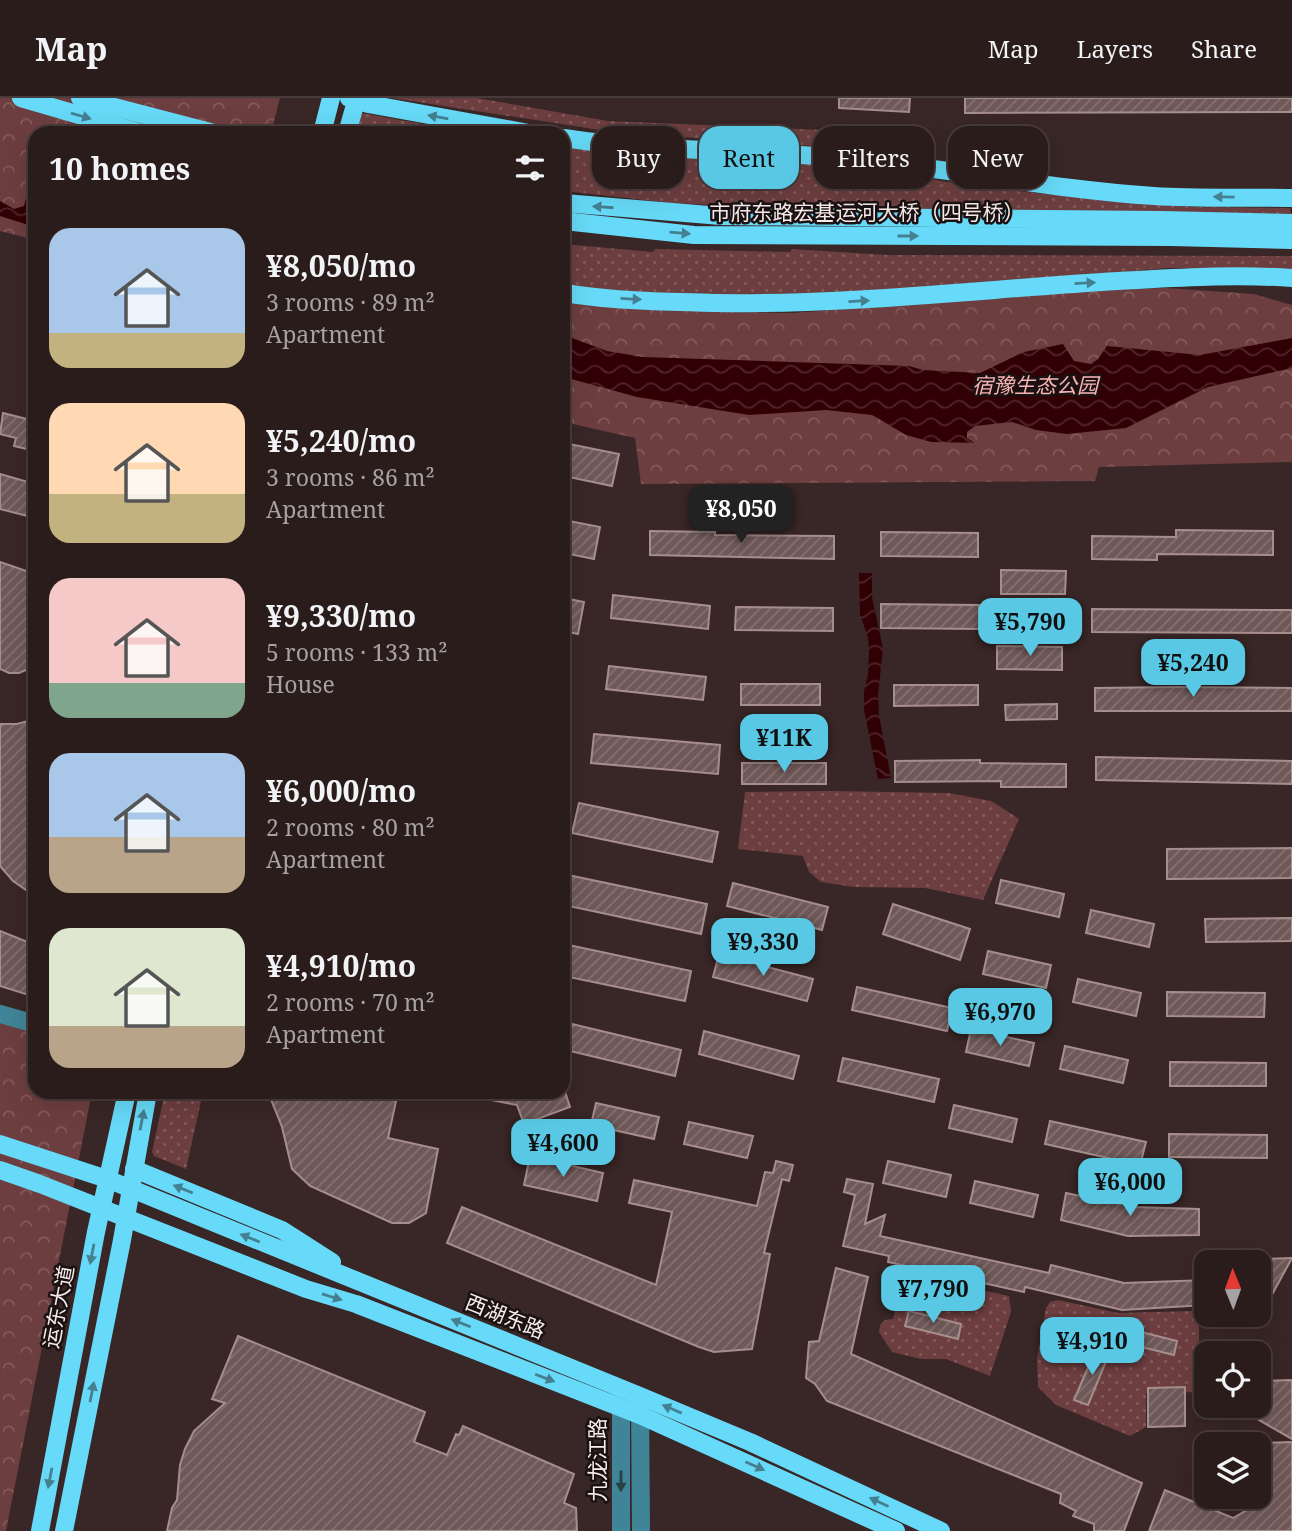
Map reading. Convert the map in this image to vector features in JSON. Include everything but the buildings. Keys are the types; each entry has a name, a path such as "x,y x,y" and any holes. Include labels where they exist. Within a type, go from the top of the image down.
{"main road":[{"path":"21,98 117,126"},
{"path":"80,98 187,126"},
{"path":"324,126 331,98"},
{"path":"348,126 354,99 493,126"},
{"path":"570,139 635,147 840,158 1155,196 1292,198"},
{"name":"市府东路宏基运河大桥（四号桥）","path":"570,203 721,216 1292,223"},
{"name":"市府东路宏基运河大桥（四号桥）","path":"570,222 694,235 1292,240"},
{"path":"570,294 688,303 790,304 869,301 1033,286 1174,278 1287,277"},
{"name":"运东大道","path":"40,1531 101,1209 125,1099"},
{"path":"64,1531 126,1219 147,1099"},
{"name":"西湖东路","path":"0,1144 107,1179 621,1388 759,1446 941,1531"},
{"path":"134,1169 282,1230 373,1287"},
{"name":"西湖东路","path":"0,1170 621,1407 896,1531"}],"street":[{"path":"0,1014 28,1022"},
{"name":"九龙江路","path":"621,1388 621,1531"},
{"name":"九龙江路","path":"640,1396 641,1531"}],"green space":[{"path":"0,98 280,98 273,126 28,126 28,238 0,231"},
{"path":"392,98 477,98 608,121 729,126 699,126 699,138 685,137 685,126 592,126 592,129"},
{"path":"362,113 434,126 348,126 351,119"},
{"path":"799,129 813,129 813,146 799,145"},
{"path":"570,148 592,150 592,189 685,189 685,156 699,156 699,189 799,189 799,163 813,164 813,189 934,189 934,180 948,182 948,189 1001,189 1192,207 1290,208 1292,219 671,203 570,192"},
{"path":"570,245 652,252 656,249 790,252 792,249 887,255 1292,256 1292,270 1168,268 854,295 662,295 570,286"},
{"name":"宿豫生态公园","path":"1167,288 1254,294 1292,305 1292,462 1099,467 1095,481 641,484 635,438 570,423 570,300 726,312 793,313 1032,291"},
{"path":"745,792 949,793 991,801 1019,819 983,900 925,888 854,887 821,882 809,872 803,856 738,849"},
{"path":"0,1023 28,1031 28,1099 91,1099 6,1531 0,1531"},
{"path":"163,1099 201,1099 186,1169 154,1156 152,1152"},
{"path":"955,1284 1009,1296 1011,1312 990,1376 946,1359 921,1359 892,1352 879,1332 883,1322 893,1319 900,1290 951,1300"},
{"path":"1058,1300 1118,1313 1194,1311 1194,1327 1199,1327 1199,1341 1194,1341 1194,1392 1146,1393 1146,1427 1130,1436 1056,1405 1038,1387 1037,1358 1046,1308 1050,1302"}],"water":[{"path":"28,190 28,225 0,216 0,201 14,209 24,206"},
{"path":"570,337 607,351 643,357 909,366 923,370 980,373 1024,352 1063,344 1074,361 1091,364 1107,346 1200,355 1292,338 1292,368 1208,387 1126,428 1067,434 1036,430 1012,422 975,426 967,432 967,438 975,443 931,442 906,435 872,415 826,410 749,415 637,397 570,379"},
{"path":"859,573 872,573 872,597 883,649 878,694 879,715 891,778 878,779 864,710 869,651 868,638 860,614"}]}
